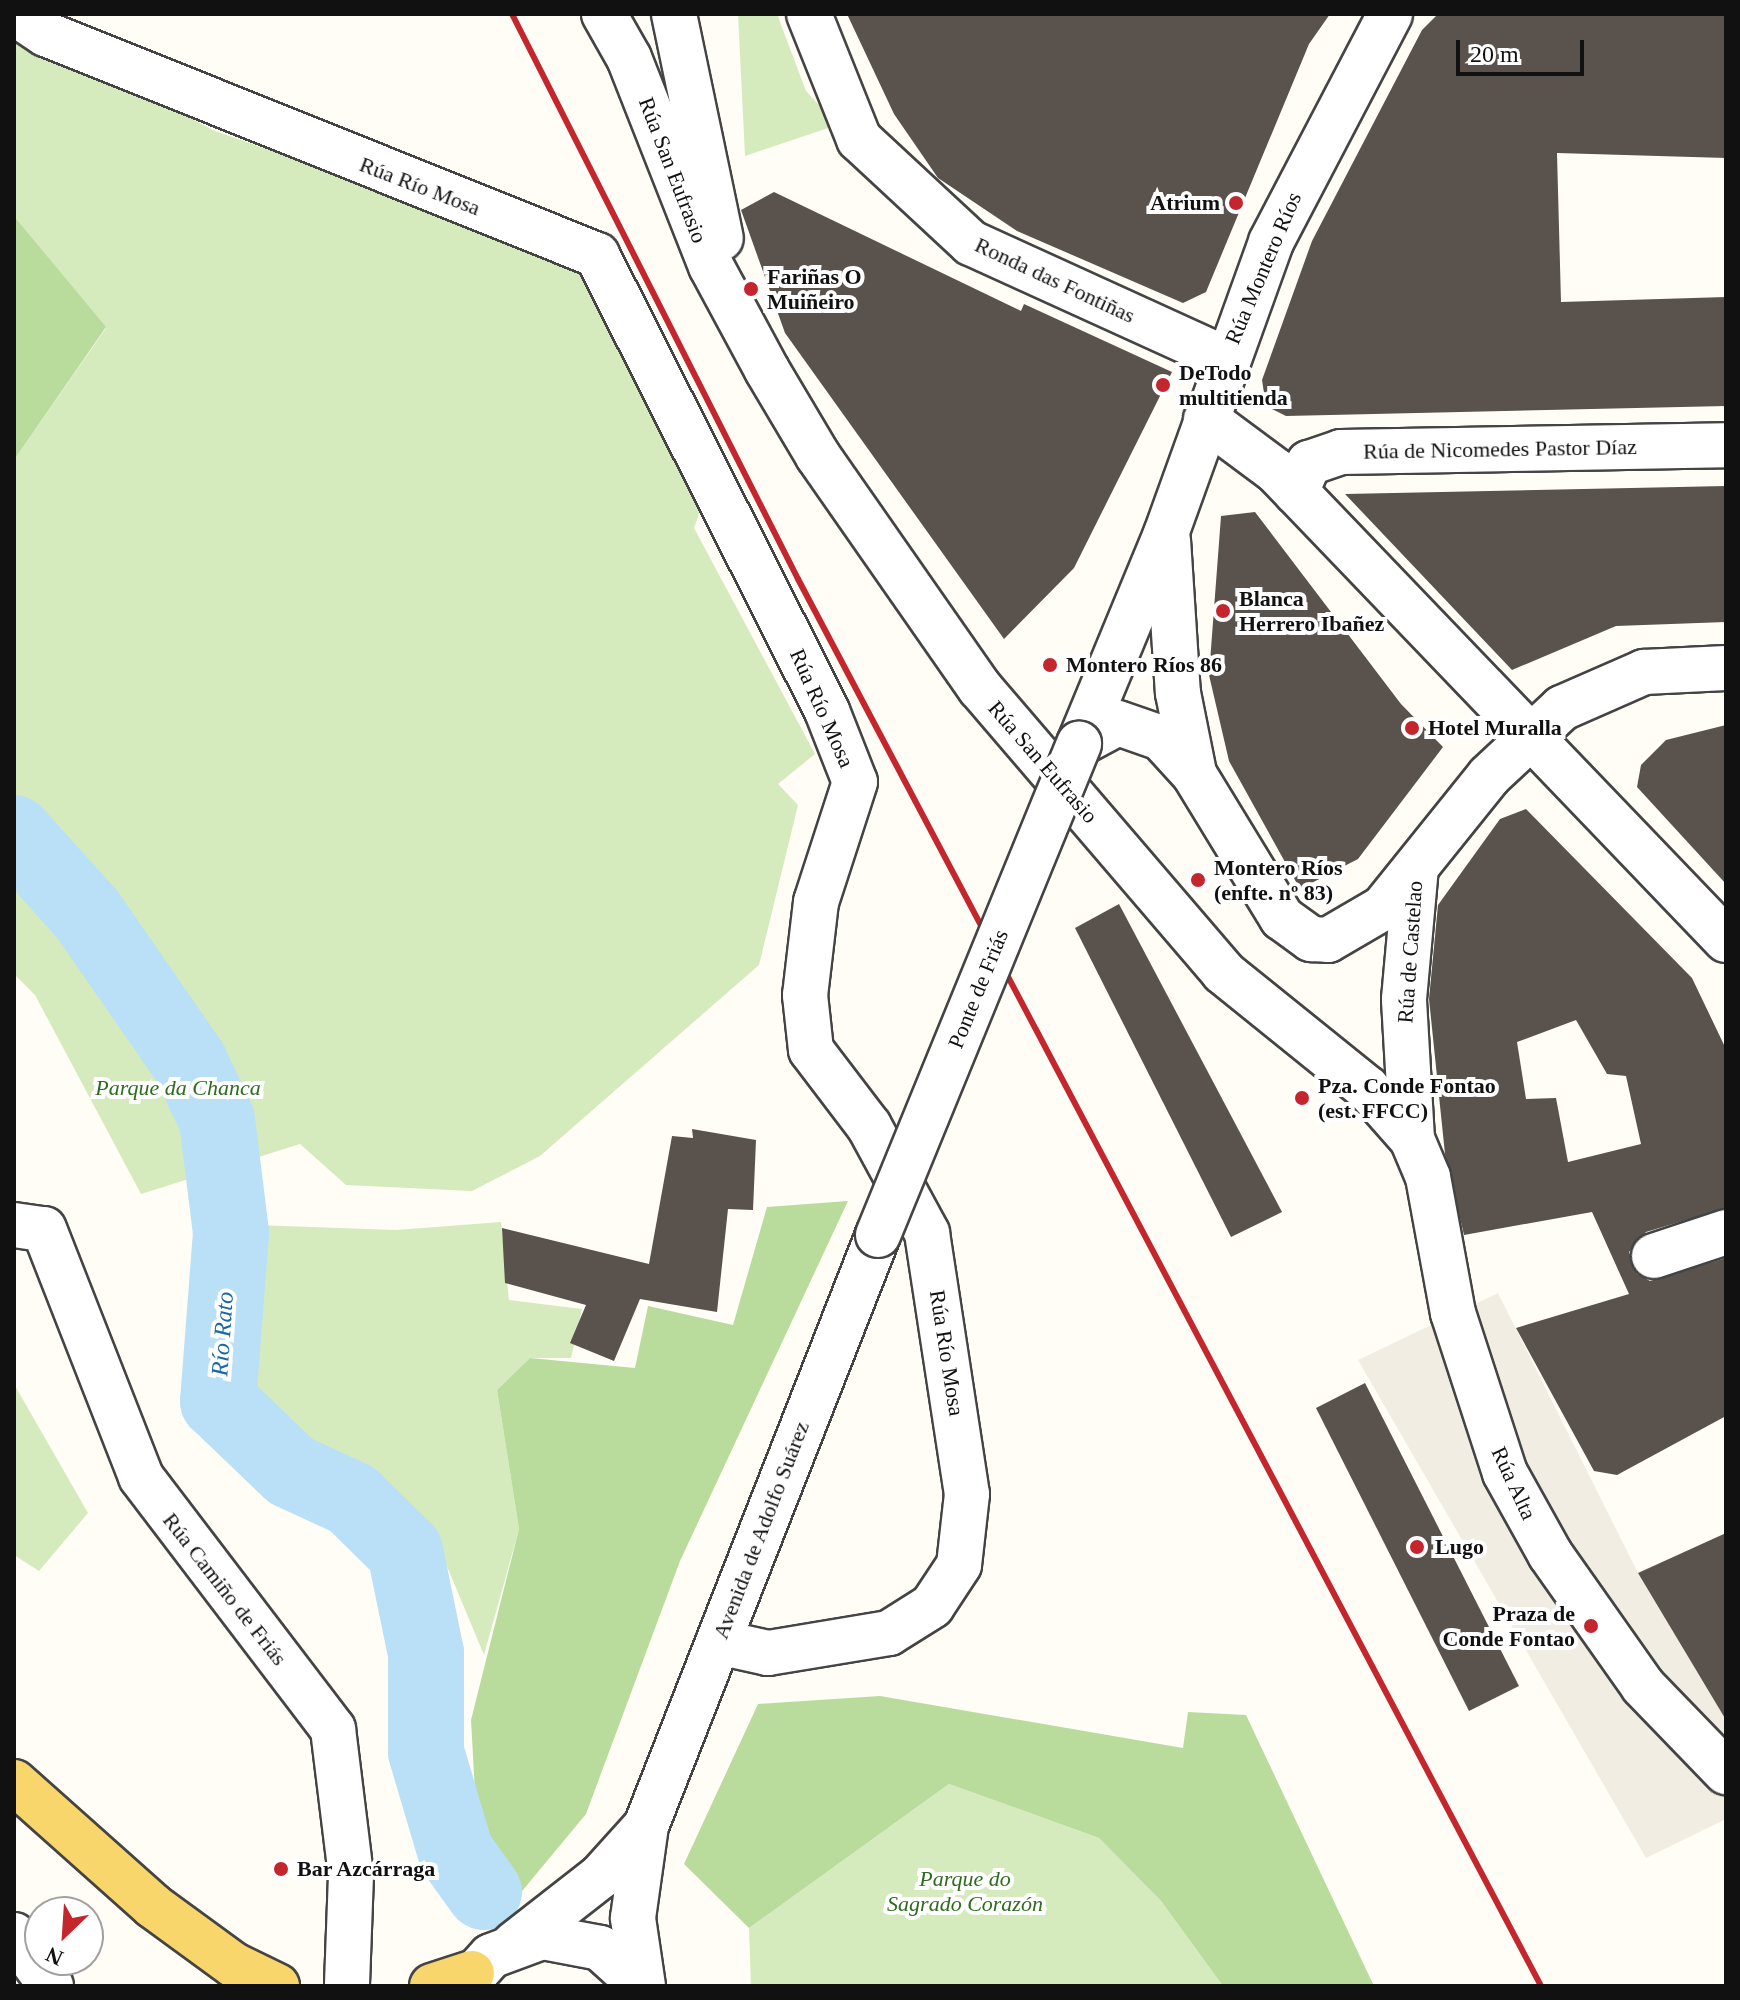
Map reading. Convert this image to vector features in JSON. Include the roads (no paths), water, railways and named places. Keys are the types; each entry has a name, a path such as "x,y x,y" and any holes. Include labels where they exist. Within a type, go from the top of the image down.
{"main road":[{"path":"14,1782 153,1906 234,1965 277,1986"}],"street":[{"name":"Rúa Río Mosa","path":"16,14 46,34 597,255 717,484 855,782 816,902 805,995 811,1050 869,1126 927,1233 967,1494 959,1565 932,1606 889,1633 768,1653 718,1642"},
{"name":"Rúa San Eufrasio","path":"604,14 629,58 711,266 818,456 980,688 1223,972 1367,1088 1412,1139"},
{"name":"Rúa San Eufrasio","path":"674,14 744,325"},
{"name":"Ronda das Fontiñas","path":"809,14 859,139 910,192 971,243 1225,359"},
{"name":"Rúa Montero Ríos","path":"1079,744 1166,534 1225,359 1303,175 1390,14"},
{"path":"1206,419 1296,492 1526,736 1726,940"},
{"name":"Rúa de Nicomedes Pastor Díaz","path":"1296,492 1309,463 1341,452 1726,445"},
{"name":"Rúa Montero Ríos","path":"1166,534 1178,693 1194,774"},
{"name":"Rúa de Castelao","path":"1412,1139 1404,999 1416,868 1526,736 1618,679 1726,668"},
{"name":"Rúa Montero Ríos","path":"1079,744 1106,726 1133,723 1161,738 1194,774 1265,895 1311,939 1362,926 1416,868"},
{"name":"Ponte de Friás","path":"878,1235 1079,744"},
{"name":"Rúa Alta","path":"1412,1139 1428,1177 1453,1313 1505,1473 1550,1554 1643,1686 1726,1772"},
{"name":"Rúa Camiño de Friás","path":"14,1225 44,1229 141,1477 333,1729 351,1875 347,1986"},
{"path":"1654,1256 1726,1232"},
{"name":"Avenida de Adolfo Suárez","path":"642,1986 633,1918 646,1826 878,1235"},
{"name":"Avenida de Adolfo Suárez","path":"456,1982 513,1944 601,1876 646,1826"},
{"path":"14,1935 51,1986"},
{"path":"513,1944 572,1939 600,1948 642,1986"}],"waterway":[{"name":"Río Rato","path":"14,833 87,914 190,1063 217,1120 231,1233 218,1401 291,1471 352,1499 405,1551 426,1653 426,1752 456,1853 484,1892"}],"railway":[{"path":"512,14 798,579 1541,1986"}],"place":[{"name":"Atrium","path":"1236,203"},
{"name":"Fariñas O Muiñeiro","path":"751,289"},
{"name":"DeTodo multitienda","path":"1163,385"},
{"name":"Blanca Herrero Ibañez","path":"1223,611"},
{"name":"Montero Ríos 86","path":"1050,665"},
{"name":"Hotel Muralla","path":"1412,728"},
{"name":"Montero Ríos (enfte. nº 83)","path":"1198,880"},
{"name":"Pza. Conde Fontao (est. FFCC)","path":"1302,1098"},
{"name":"Lugo","path":"1417,1547"},
{"name":"Praza de Conde Fontao","path":"1591,1626"},
{"name":"Bar Azcárraga","path":"281,1869"}],"park label":[{"name":"Parque da Chanca","path":"178,1088"},
{"name":"Parque do Sagrado Corazón","path":"965,1890"}]}
